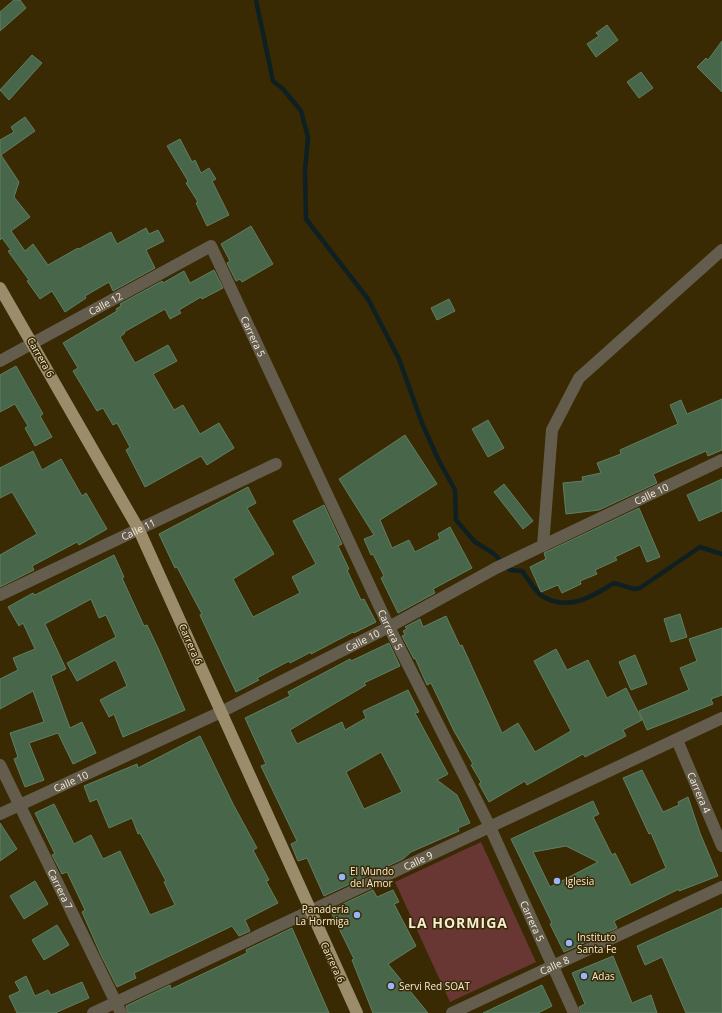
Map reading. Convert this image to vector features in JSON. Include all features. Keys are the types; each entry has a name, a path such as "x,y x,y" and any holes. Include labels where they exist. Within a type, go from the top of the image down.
{"main road":[{"name":"Carrera 6","path":"0,288 139,530 357,1013"}],"street":[{"name":"Calle 12","path":"0,361 211,246"},
{"name":"Carrera 5","path":"211,246 389,627 490,827 574,1013"},
{"path":"544,546 552,430 579,378 722,250"},
{"name":"Calle 10","path":"0,814 221,712 389,627 496,568 722,460"},
{"name":"Calle 11","path":"0,595 276,464"},
{"name":"Calle 9","path":"93,1013 119,1008 310,911 722,718"},
{"name":"Carrera 4","path":"677,740 722,846"},
{"name":"Carrera 7","path":"0,764 119,1008"},
{"name":"Calle 8","path":"456,1012 722,887"}],"shaded area":[{"path":"481,842 536,962 450,1002 395,882"}],"building":[{"path":"14,0 20,0 26,8 0,31 0,12"},
{"path":"607,25 618,40 596,57 587,44 599,36 596,33"},
{"path":"722,41 722,92 697,67 706,58 708,60"},
{"path":"32,55 42,63 9,100 0,90"},
{"path":"641,72 653,88 639,98 627,82"},
{"path":"25,117 35,131 1,155 19,182 14,197 30,217 11,231 25,251 33,244 48,265 111,232 117,244 146,228 149,234 158,230 164,241 146,250 155,268 113,291 109,282 85,296 86,298 65,312 52,291 40,299 27,281 29,280 8,251 11,250 2,238 0,240 0,140 14,132 11,127"},
{"path":"180,139 192,162 195,160 201,173 209,168 216,179 212,181 229,215 207,226 196,203 198,202 186,183 188,181 167,146"},
{"path":"251,226 273,264 242,282 240,279 236,281 227,263 230,261 221,244"},
{"path":"214,270 223,288 202,299 201,297 179,310 181,313 170,319 165,309 124,332 125,333 120,337 135,363 168,345 177,361 153,374 174,410 183,405 200,434 219,423 234,448 207,465 201,456 145,487 126,450 130,447 117,423 113,425 103,408 97,411 73,371 78,368 63,343 117,311 116,309 121,306 120,304 162,281 163,283 184,271 190,283"},
{"path":"449,299 455,311 437,320 431,308"},
{"path":"16,366 43,414 40,416 52,437 35,446 25,428 28,426 15,404 0,412 0,375"},
{"path":"722,399 722,450 708,456 706,451 653,474 657,483 599,510 566,514 563,483 583,481 582,477 601,473 597,463 621,454 620,450 678,424 670,405 681,400 687,414"},
{"path":"488,420 504,448 488,457 472,429"},
{"path":"405,435 437,484 380,520 392,548 409,540 415,552 440,539 438,534 450,527 472,568 433,589 435,593 398,613 381,578 384,576 373,554 371,555 364,539 374,535 339,479"},
{"path":"33,451 42,470 61,459 82,496 86,493 107,529 79,545 77,542 32,566 34,570 0,587 0,555 37,534 12,492 0,498 0,468"},
{"path":"722,479 722,511 699,521 687,495"},
{"path":"504,484 533,521 523,529 494,492"},
{"path":"248,487 256,503 247,508 274,554 233,579 253,617 300,593 292,577 316,564 293,521 324,505 342,544 338,546 349,569 347,570 361,600 364,599 376,622 311,654 311,652 290,663 289,661 257,678 259,680 236,692 200,615 202,614 177,567 175,568 159,534"},
{"path":"639,508 660,557 647,562 640,545 615,557 617,560 595,570 597,574 580,581 581,584 562,593 558,585 541,592 530,567 546,559 544,553"},
{"path":"114,555 124,577 122,578 144,626 147,625 158,648 185,710 123,737 114,714 109,717 100,700 127,686 115,660 77,681 67,663 116,637 106,615 99,618 91,599 45,624 66,669 51,676 70,728 82,722 96,753 73,764 58,733 29,743 44,780 25,787 14,759 18,757 10,733 44,722 33,691 0,709 0,679 18,670 13,658 35,649 23,623 19,626 8,607 33,593 35,595"},
{"path":"680,614 687,637 671,642 664,619"},
{"path":"446,616 460,646 462,645 502,733 518,723 535,752 571,731 534,661 556,649 567,670 588,660 607,698 626,688 642,720 623,730 626,736 585,757 583,754 527,785 525,781 489,802 479,784 481,782 471,765 473,764 454,731 431,683 427,685 415,658 414,659 402,636 405,635 403,631 407,629 405,627 420,619 423,627"},
{"path":"722,628 722,695 711,699 713,704 647,730 639,711 689,690 680,668 697,661 689,639"},
{"path":"389,643 400,666 364,683 366,685 290,730 297,744 342,722 345,730 366,718 363,711 408,690 419,712 415,713 448,774 437,780 457,795 470,823 458,828 459,831 411,852 403,859 324,896 307,858 298,861 291,844 297,841 261,766 266,764 245,718 290,696 288,692 350,659 351,661","holes":["381,752 402,792 364,809 346,772"]},
{"path":"635,655 647,684 631,690 619,662"},
{"path":"200,736 233,804 257,848 253,850 269,880 266,881 278,903 245,920 250,931 239,936 232,926 134,973 136,978 117,987 82,912 85,910 67,872 62,874 52,855 55,854 35,813 54,804 74,844 91,835 103,859 120,851 150,915 175,905 164,882 166,881 140,833 138,834 132,818 109,828 97,799 90,802 84,786 137,764 138,768"},
{"path":"642,770 663,812 679,805 678,802 688,797 700,833 718,876 679,891 679,889 614,921 617,928 564,952 550,924 552,923 511,839 593,801 599,814 593,817 612,855 615,853 631,885 666,868 651,833 649,834 623,778","holes":["566,846 598,862 550,887 533,852"]},
{"path":"0,823 17,849 0,861"},
{"path":"35,881 48,904 24,919 10,896"},
{"path":"373,890 377,897 393,890 399,902 394,904 416,946 388,964 428,1013 373,1013 352,960 354,959 330,910"},
{"path":"722,908 722,1013 686,1013 662,957 645,965 637,946"},
{"path":"57,925 69,945 44,960 32,940"},
{"path":"292,928 329,1013 128,1013 126,1006 170,985 171,989 247,953 246,950"},
{"path":"613,956 632,1003 651,995 657,1013 581,1013 579,1007 585,1004 572,973"},
{"path":"26,976 35,996 48,990 51,995 82,982 89,998 55,1013 17,1013 9,996 20,991 15,982"},
{"path":"542,985 552,1006 538,1013 483,1013"}],"waterway":[{"path":"256,0 273,81 283,89 301,111 308,137 305,171 306,219 368,299 399,359 422,423 438,459 455,490 456,520 475,542 493,553 510,570 522,571 539,594 551,601 561,603 579,601 614,583 634,589 640,588 700,547 722,554"}],"place":[{"name":"El Mundo del Amor","path":"342,877"},
{"name":"Iglesia","path":"557,881"},
{"name":"Panadería La Hormiga","path":"357,915"},
{"name":"Instituto Santa Fe","path":"569,943"},
{"name":"Adas","path":"584,976"},
{"name":"Servi Red SOAT","path":"391,986"}],"district":[{"name":"LA HORMIGA","path":"458,923"}]}
